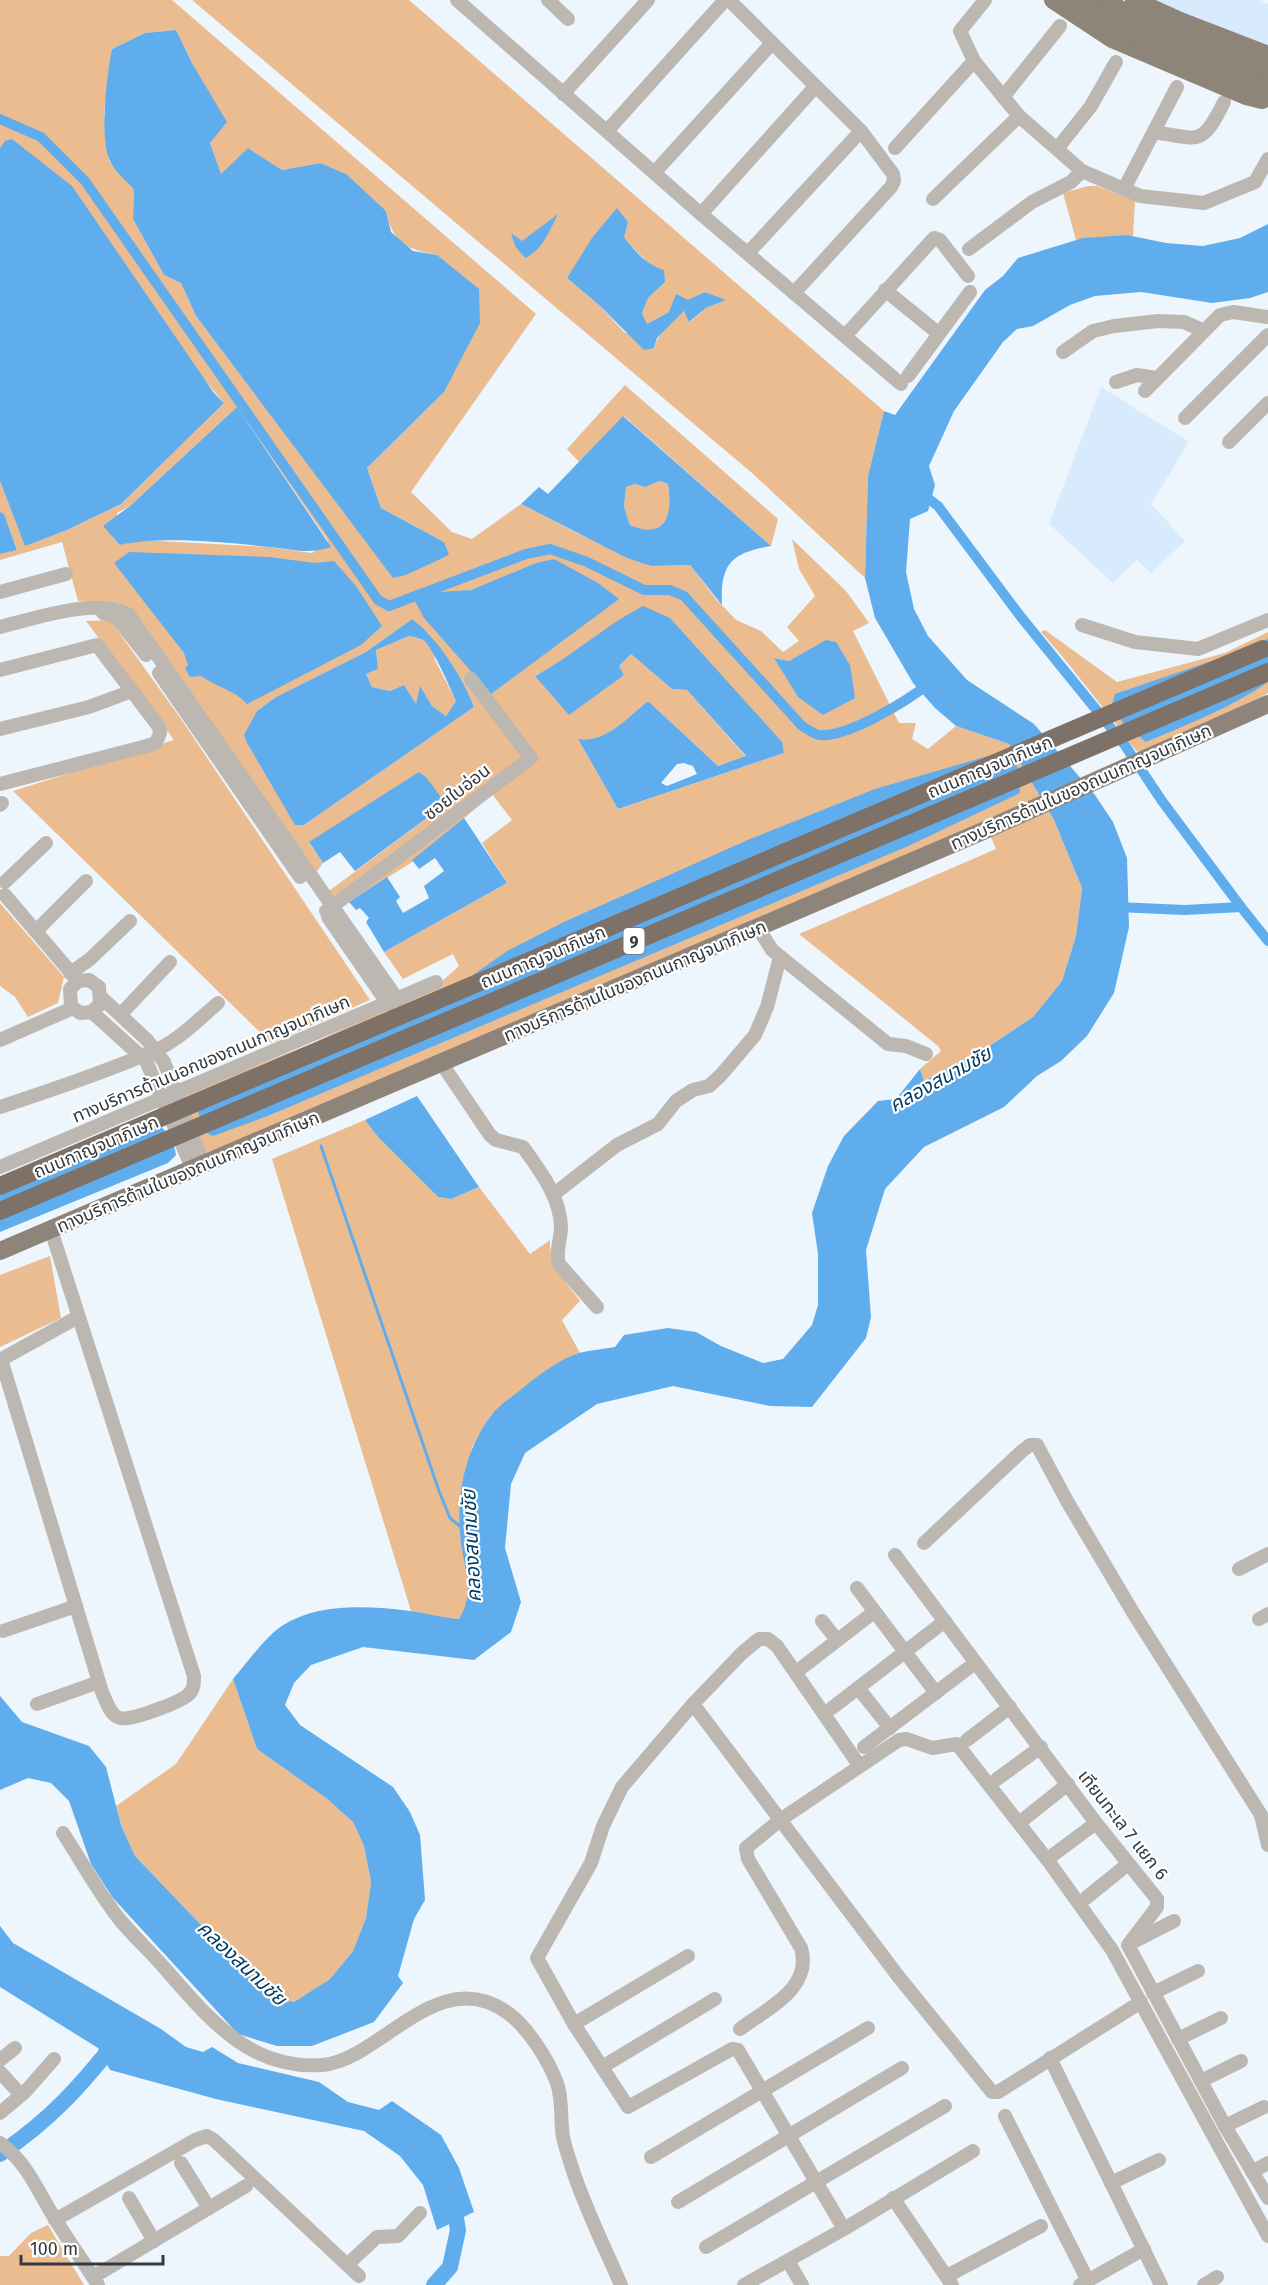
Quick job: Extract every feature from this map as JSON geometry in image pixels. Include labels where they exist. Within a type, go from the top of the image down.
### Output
[{"type":"highway","name":"ถนนกาญจนาภิเษก","points":[[0,1186],[1263,649]]},
{"type":"highway","name":"ถนนกาญจนาภิเษก","points":[[0,1211],[1268,672]]},
{"type":"main road","points":[[1053,0],[1112,39],[1246,96],[1262,100],[1268,97]]},
{"type":"main road","points":[[1078,0],[1134,34],[1268,86]]},
{"type":"main road","points":[[1105,0],[1138,21],[1165,33],[1268,70]]},
{"type":"main road","points":[[1134,0],[1180,21],[1268,55]]},
{"type":"main road","points":[[1219,726],[1268,702]]},
{"type":"main road","points":[[1219,726],[1268,710]]},
{"type":"main road","name":"ทางบริการด้านในของถนนกาญจนาภิเษก","points":[[0,1251],[758,928],[1219,726]]},
{"type":"street","points":[[457,0],[844,336],[904,380],[970,292]]},
{"type":"street","points":[[548,0],[568,19]]},
{"type":"street","points":[[563,94],[648,0]]},
{"type":"street","points":[[608,131],[727,0],[861,131],[892,174],[894,181],[794,293]]},
{"type":"street","points":[[985,0],[960,31],[974,62],[1019,117],[1082,171],[1140,196],[1198,204],[1250,185],[1260,177],[1268,159]]},
{"type":"street","points":[[1003,97],[1060,26]]},
{"type":"street","points":[[655,172],[772,43]]},
{"type":"street","points":[[895,148],[974,62]]},
{"type":"street","points":[[1057,149],[1090,106],[1116,62]]},
{"type":"street","points":[[701,214],[815,87]]},
{"type":"street","points":[[1124,189],[1177,87]]},
{"type":"street","points":[[1154,132],[1187,137],[1201,136],[1211,129],[1224,102]]},
{"type":"street","points":[[933,199],[1019,117]]},
{"type":"street","points":[[748,254],[861,131]]},
{"type":"street","points":[[969,249],[1032,202],[1071,182],[1082,171]]},
{"type":"street","points":[[844,336],[934,238],[940,240],[968,276]]},
{"type":"street","points":[[885,290],[938,333]]},
{"type":"street","points":[[1145,391],[1202,330],[1220,315],[1233,312],[1268,316]]},
{"type":"street","points":[[1063,352],[1093,331],[1114,326],[1158,321],[1184,322],[1202,330]]},
{"type":"street","points":[[1185,417],[1268,335]]},
{"type":"street","points":[[1116,382],[1137,375],[1157,378]]},
{"type":"street","points":[[1229,442],[1268,403]]},
{"type":"street","points":[[0,592],[66,574]]},
{"type":"street","points":[[0,627],[89,608],[118,610],[129,615],[256,806],[393,1002]]},
{"type":"street","points":[[0,632],[78,615],[112,614],[135,639],[256,806]]},
{"type":"street","points":[[1082,625],[1135,642],[1198,649],[1268,620]]},
{"type":"street","points":[[0,670],[97,645],[159,727],[160,733],[156,743],[0,784]]},
{"type":"street","name":"ซอยใบอ่อน","points":[[328,910],[531,758],[471,680]]},
{"type":"street","points":[[0,729],[88,707],[132,691]]},
{"type":"street","points":[[46,843],[3,889],[74,977],[95,983],[102,998],[156,1050],[164,1062],[169,1095],[198,1168]]},
{"type":"street","points":[[36,931],[86,881]]},
{"type":"street","points":[[130,921],[88,960],[74,977],[68,995],[73,1008],[80,1012],[92,1012],[141,1055],[169,1095]]},
{"type":"street","points":[[758,928],[768,947],[888,1044],[906,1046],[926,1054]]},
{"type":"street","points":[[554,1194],[617,1145],[658,1124],[676,1101],[693,1090],[709,1086],[721,1075],[755,1035],[767,1008],[780,957]]},
{"type":"street","points":[[121,1014],[170,962]]},
{"type":"street","name":"ทางบริการด้านนอกของถนนกาญจนาภิเษก","points":[[0,1167],[436,982]]},
{"type":"street","points":[[92,1012],[100,1004],[102,998]]},
{"type":"street","points":[[0,1107],[60,1088],[156,1050],[178,1036],[218,1003]]},
{"type":"street","points":[[0,1040],[73,1008]]},
{"type":"street","points":[[442,1064],[485,1130],[496,1140],[524,1147],[554,1194],[561,1228],[557,1255],[559,1264],[597,1307]]},
{"type":"street","points":[[51,1230],[194,1676],[194,1687],[188,1695],[129,1718],[120,1718],[113,1714],[99,1682],[1,1359],[78,1317]]},
{"type":"street","points":[[924,1543],[1022,1451],[1030,1445],[1037,1445],[1066,1501],[1134,1614],[1261,1815],[1268,1845]]},
{"type":"street","points":[[1239,1569],[1268,1554]]},
{"type":"street","name":"เทียนทะเล 7 แยก 6","points":[[895,1555],[1158,1903],[1128,1945]]},
{"type":"street","points":[[856,1588],[936,1693]]},
{"type":"street","points":[[3,1631],[76,1606]]},
{"type":"street","points":[[800,1669],[874,1612]]},
{"type":"street","points":[[822,1621],[837,1640]]},
{"type":"street","points":[[832,1708],[945,1621]]},
{"type":"street","points":[[844,2229],[736,2049],[630,2107],[574,2024],[538,1959],[538,1954],[591,1863],[603,1826],[622,1787],[693,1704],[742,1653],[759,1639],[768,1639],[777,1646],[859,1765]]},
{"type":"street","points":[[864,1747],[975,1663]]},
{"type":"street","points":[[37,1704],[99,1682]]},
{"type":"street","points":[[858,1688],[890,1728]]},
{"type":"street","points":[[693,1704],[989,2090],[998,2092],[1141,2002]]},
{"type":"street","points":[[967,1740],[1010,1707]]},
{"type":"street","points":[[740,2029],[781,1999],[798,1982],[804,1970],[801,1948],[745,1852],[746,1848],[780,1820],[859,1765],[904,1739],[932,1748],[946,1744],[958,1745],[1085,1909],[1141,2002],[1268,2235]]},
{"type":"street","points":[[997,1779],[1041,1747]]},
{"type":"street","points":[[1024,1819],[1068,1784]]},
{"type":"street","points":[[1053,1855],[1096,1823]]},
{"type":"street","points":[[63,1833],[114,1912],[139,1942],[215,2025],[255,2052],[304,2065],[335,2063],[405,2020],[443,2003],[469,1999],[488,2003],[508,2013],[525,2031],[557,2084],[563,2137],[573,2169],[621,2285]]},
{"type":"street","points":[[1086,1898],[1128,1864]]},
{"type":"street","points":[[1174,1922],[1128,1945],[1225,2126],[1268,2198]]},
{"type":"street","points":[[574,2024],[688,1956]]},
{"type":"street","points":[[1153,1993],[1198,1971]]},
{"type":"street","points":[[602,2067],[715,1999]]},
{"type":"street","points":[[1178,2039],[1221,2018]]},
{"type":"street","points":[[651,2157],[868,2028]]},
{"type":"street","points":[[0,2060],[15,2048]]},
{"type":"street","points":[[1050,2058],[1161,2285]]},
{"type":"street","points":[[0,2113],[21,2095],[54,2059]]},
{"type":"street","points":[[1201,2081],[1241,2061]]},
{"type":"street","points":[[678,2202],[902,2068]]},
{"type":"street","points":[[0,2072],[21,2095]]},
{"type":"street","points":[[706,2247],[945,2106]]},
{"type":"street","points":[[1225,2126],[1264,2107]]},
{"type":"street","points":[[1005,2116],[1084,2283],[1144,2249]]},
{"type":"street","points":[[55,2220],[195,2140],[207,2136],[214,2139],[359,2276]]},
{"type":"street","points":[[0,2143],[16,2156],[34,2180],[55,2220],[96,2281],[154,2241],[246,2186]]},
{"type":"street","points":[[744,2285],[844,2229],[973,2151]]},
{"type":"street","points":[[1111,2183],[1159,2160]]},
{"type":"street","points":[[181,2163],[209,2208]]},
{"type":"street","points":[[1252,2172],[1268,2163]]},
{"type":"street","points":[[129,2198],[154,2241]]},
{"type":"street","points":[[893,2198],[949,2281],[1041,2226]]},
{"type":"street","points":[[348,2264],[377,2237],[398,2236],[420,2213]]},
{"type":"street","points":[[788,2261],[802,2285]]},
{"type":"street","points":[[1204,2285],[1218,2277]]},
{"type":"shaded area","points":[[0,0],[172,0],[536,314],[411,492],[452,532],[472,539],[521,504],[577,533],[651,566],[690,565],[716,599],[736,620],[761,631],[783,652],[799,641],[787,627],[815,596],[799,569],[792,539],[846,591],[869,623],[853,631],[899,723],[916,723],[912,739],[928,749],[956,726],[1009,744],[1054,820],[1082,888],[1076,936],[1062,981],[1033,1017],[988,1047],[924,1081],[920,1069],[941,1051],[938,1046],[799,934],[996,849],[990,835],[209,1156],[202,1150],[182,1095],[311,1044],[438,985],[459,966],[453,954],[403,979],[384,952],[507,883],[482,843],[512,820],[492,794],[420,857],[338,909],[329,891],[445,805],[309,843],[323,863],[315,874],[205,717],[119,603],[78,601],[62,542],[0,560],[0,554],[17,549],[4,515],[0,512],[0,481],[25,545],[67,530],[121,504],[224,403],[5,142],[0,148]],"holes":[[[176,30],[193,65],[210,143],[221,175],[248,148],[282,170],[320,163],[386,211],[393,231],[402,243],[437,255],[444,392],[367,468],[381,508],[444,542],[393,577],[196,316],[181,283],[164,275],[133,219],[134,190],[109,161],[104,113],[112,49],[145,33]],[[237,407],[328,541],[312,553],[268,547],[142,540],[120,545],[117,513],[130,506]],[[554,559],[531,663],[491,694],[416,601],[430,596],[481,587]],[[670,618],[784,753],[618,809],[578,739],[598,737],[607,733],[648,701],[718,766],[746,757],[687,690],[672,689],[631,654],[619,666],[624,675],[535,675]],[[412,619],[430,636],[448,659],[474,707],[304,825],[295,824],[247,743],[257,711],[276,697],[366,652]],[[806,653],[798,697],[775,658],[789,661]]]},
{"type":"shaded area","points":[[192,0],[409,0],[884,411],[868,476],[865,578],[752,473]],"holes":[[[557,215],[524,257],[512,234],[522,242]],[[628,222],[623,236],[665,282],[648,298],[642,313],[647,324],[705,292],[725,300],[706,308],[690,322],[684,311],[666,327],[654,348],[624,332],[599,305],[567,278],[579,260]]]},
{"type":"shaded area","points":[[1148,0],[1260,0],[1268,4],[1268,51]]},
{"type":"shaded area","points":[[1088,186],[1097,186],[1135,201],[1133,236],[1076,240],[1063,193]]},
{"type":"shaded area","points":[[625,385],[778,519],[771,546],[624,416],[579,462],[567,449]]},
{"type":"shaded area","points":[[1101,387],[1189,442],[1151,504],[1185,541],[1151,573],[1137,560],[1113,583],[1049,524]]},
{"type":"shaded area","points":[[660,481],[668,484],[669,506],[664,522],[652,529],[630,525],[624,507],[626,487],[635,484],[645,487]]},
{"type":"shaded area","points":[[110,620],[181,719],[370,1000],[271,1043],[13,791],[174,740],[86,621]]},
{"type":"shaded area","points":[[1045,630],[1117,682],[1225,653],[1268,632],[1268,693],[1216,722],[1139,753],[1041,632]]},
{"type":"shaded area","points":[[409,636],[423,640],[433,650],[435,660],[456,701],[446,716],[432,706],[420,687],[416,705],[404,685],[390,691],[372,687],[366,674],[378,669],[376,650]]},
{"type":"shaded area","points":[[0,903],[64,977],[58,1003],[28,1017],[15,997],[0,986]]},
{"type":"shaded area","points":[[365,1120],[378,1137],[438,1197],[451,1199],[479,1187],[530,1254],[550,1240],[555,1265],[580,1301],[562,1320],[580,1353],[532,1381],[491,1415],[472,1447],[460,1535],[470,1586],[467,1606],[459,1619],[438,1618],[411,1611],[272,1159]]},
{"type":"shaded area","points":[[50,1256],[61,1318],[0,1347],[0,1275]]},
{"type":"shaded area","points":[[233,1679],[257,1749],[326,1798],[353,1822],[364,1846],[371,1882],[366,1918],[353,1951],[330,1979],[294,2002],[270,1997],[135,1856],[121,1825],[116,1806],[176,1764]]},
{"type":"shaded area","points":[[48,2225],[84,2285],[0,2285],[0,2256],[9,2256],[31,2233]]},
{"type":"water","points":[[176,30],[193,65],[227,122],[210,143],[221,174],[248,148],[282,170],[320,163],[346,174],[386,211],[391,232],[413,251],[437,255],[479,289],[480,323],[444,392],[367,468],[381,508],[444,542],[449,555],[406,575],[393,578],[196,316],[181,283],[164,275],[133,219],[134,190],[112,165],[105,138],[106,89],[112,49],[145,33]]},
{"type":"water","points":[[12,139],[72,186],[214,393],[224,403],[121,504],[67,530],[25,546],[0,481],[0,148],[5,141]]},
{"type":"water","points":[[617,208],[628,222],[624,237],[646,261],[664,270],[665,282],[648,298],[642,313],[647,324],[669,312],[676,294],[688,300],[705,292],[726,300],[706,308],[689,322],[684,311],[657,338],[654,348],[644,350],[599,305],[567,278],[592,238]]},
{"type":"water","points":[[558,214],[541,245],[525,258],[515,246],[511,233],[522,241]]},
{"type":"water","points":[[1268,224],[1268,292],[1250,298],[1212,303],[1141,292],[1095,296],[1070,305],[1033,326],[1017,329],[1003,342],[954,411],[929,466],[935,485],[928,511],[910,519],[906,572],[914,609],[928,636],[967,680],[1034,724],[1095,795],[1113,822],[1127,858],[1129,927],[1114,993],[1087,1036],[1061,1061],[1037,1076],[1004,1107],[924,1147],[885,1189],[866,1250],[871,1317],[866,1338],[812,1407],[770,1406],[673,1386],[597,1404],[525,1453],[511,1484],[505,1548],[521,1602],[511,1632],[474,1660],[363,1647],[311,1665],[294,1683],[285,1705],[300,1725],[393,1787],[410,1812],[420,1835],[425,1900],[414,1919],[398,1976],[403,1983],[374,2022],[312,2046],[277,2046],[238,2034],[113,1898],[91,1864],[69,1801],[51,1783],[28,1778],[0,1790],[0,1696],[22,1722],[89,1746],[106,1767],[121,1825],[135,1856],[270,1997],[294,2002],[330,1979],[353,1951],[366,1918],[371,1882],[364,1846],[353,1822],[326,1798],[257,1749],[233,1679],[273,1633],[309,1614],[360,1607],[410,1611],[459,1619],[467,1598],[468,1588],[461,1545],[460,1503],[464,1473],[474,1444],[493,1413],[557,1363],[579,1353],[615,1347],[624,1335],[668,1328],[696,1332],[721,1346],[763,1363],[783,1359],[812,1325],[818,1305],[818,1254],[812,1213],[828,1166],[844,1136],[878,1101],[896,1099],[920,1069],[924,1081],[988,1047],[1033,1017],[1062,981],[1076,936],[1082,888],[1054,820],[1009,744],[956,726],[935,708],[913,683],[875,618],[865,578],[868,476],[884,411],[895,415],[985,290],[1003,276],[1018,258],[1083,238],[1127,235],[1166,243],[1203,246],[1240,238]]},
{"type":"water","points":[[237,407],[331,547],[300,551],[232,543],[174,540],[120,545],[103,526],[130,506]]},
{"type":"water","points":[[623,416],[771,546],[747,552],[731,562],[723,579],[722,605],[690,565],[651,566],[627,558],[521,504],[539,487],[548,494]],"holes":[[[660,481],[668,484],[669,506],[664,522],[652,529],[630,525],[624,507],[626,487],[635,484],[645,487]]]},
{"type":"water","points":[[0,512],[4,514],[17,550],[0,554]]},
{"type":"water","points":[[129,552],[269,557],[315,563],[334,561],[356,586],[382,626],[361,645],[247,704],[237,695],[201,676],[190,677],[185,668],[188,665],[184,653],[114,563]]},
{"type":"water","points":[[554,559],[598,583],[619,599],[491,694],[424,618],[415,601],[438,592],[471,590],[536,563]]},
{"type":"water","points":[[643,606],[670,618],[782,742],[784,753],[618,809],[578,739],[598,737],[607,733],[648,701],[718,766],[746,756],[687,690],[672,689],[631,654],[619,666],[624,675],[569,715],[535,676]],"holes":[[[684,763],[693,766],[697,774],[667,786],[661,783],[677,764]]]},
{"type":"water","points":[[412,619],[431,636],[449,659],[474,707],[304,825],[295,825],[244,735],[257,711],[276,697],[366,652]],"holes":[[[409,636],[423,640],[441,668],[456,701],[446,716],[432,706],[420,686],[416,704],[404,685],[390,691],[372,687],[366,674],[378,669],[376,650]]]},
{"type":"water","points":[[1268,639],[1268,682],[1224,708],[1193,722],[1146,742],[1125,725],[1111,708],[1115,694],[1232,654]]},
{"type":"water","points":[[826,640],[836,642],[850,665],[855,698],[823,715],[798,697],[774,658],[789,661]]},
{"type":"water","points":[[1005,751],[1017,766],[1020,793],[906,847],[270,1115],[213,1136],[205,1132],[192,1095],[459,985],[507,951],[566,921],[750,839],[875,789]]},
{"type":"water","points":[[419,772],[426,777],[446,804],[355,871],[340,852],[323,863],[309,842]]},
{"type":"water","points":[[464,818],[507,883],[384,952],[366,922],[369,918],[360,908],[356,910],[349,902],[387,877],[400,897],[396,901],[403,913],[429,898],[424,886],[444,871],[435,858],[419,869],[412,860]]},
{"type":"water","points":[[417,1096],[479,1187],[451,1199],[438,1197],[378,1137],[365,1120]]},
{"type":"water","points":[[148,1118],[159,1125],[173,1142],[176,1155],[168,1163],[0,1232],[0,1178]]},
{"type":"water","points":[[0,1926],[13,1943],[161,2029],[186,2047],[203,2052],[212,2047],[238,2063],[319,2082],[348,2102],[379,2110],[392,2101],[441,2135],[459,2168],[474,2212],[437,2230],[423,2185],[400,2156],[364,2131],[216,2099],[110,2070],[98,2048],[0,1987]]},
{"type":"waterway","points":[[0,119],[41,137],[85,181],[378,600],[389,606],[526,554],[550,549],[587,562],[644,590],[670,590],[684,596],[802,726],[819,735],[845,731],[861,724],[893,708],[930,683]]},
{"type":"waterway","points":[[921,493],[938,506],[1021,617],[1124,744],[1162,801],[1241,907]]},
{"type":"waterway","points":[[1117,907],[1185,910],[1241,907],[1268,941]]},
{"type":"waterway","points":[[321,1146],[439,1491],[450,1518],[462,1528]]},
{"type":"waterway","points":[[0,2154],[63,2102],[117,2040]]},
{"type":"waterway","name":"คลองสนามชัย","points":[[434,2285],[450,2267],[458,2230],[453,2201]]}]
